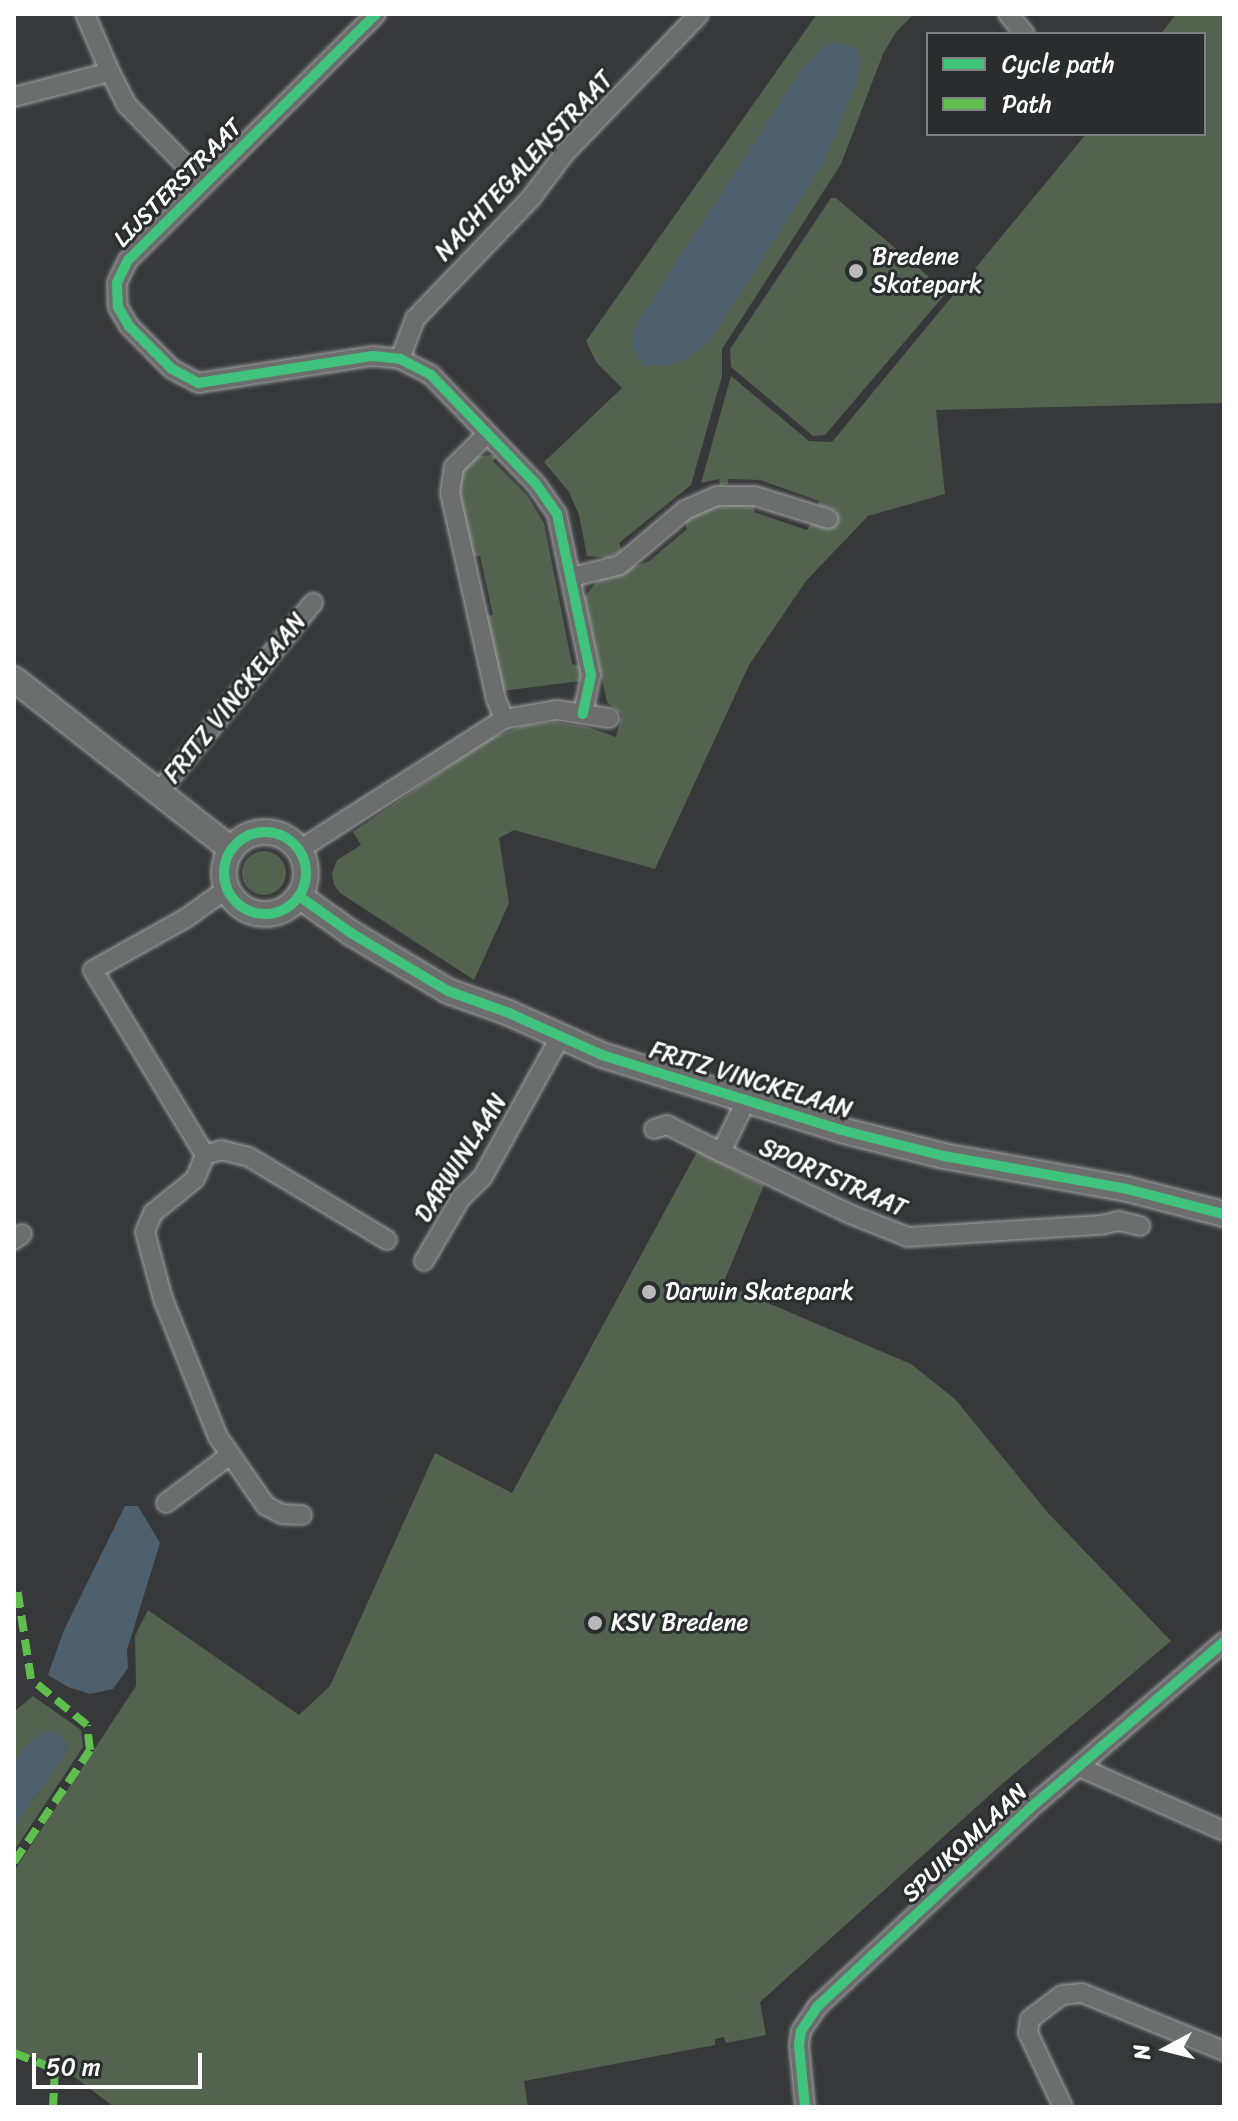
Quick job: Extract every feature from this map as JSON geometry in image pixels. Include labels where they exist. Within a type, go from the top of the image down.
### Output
[{"type":"street","points":[[85,14],[126,104],[204,184]]},
{"type":"street","name":"LIJSTERSTRAAT","points":[[376,14],[128,260],[117,283],[117,301],[124,319],[172,369],[188,380],[207,383],[365,356],[400,359],[431,375],[549,500],[562,527],[591,675],[583,714]]},
{"type":"street","name":"NACHTEGALENSTRAAT","points":[[400,359],[415,319],[531,198],[564,154],[699,14]]},
{"type":"street","points":[[1008,14],[1023,32]]},
{"type":"street","points":[[14,97],[110,72]]},
{"type":"street","points":[[487,434],[454,467],[450,493],[496,699],[504,719]]},
{"type":"street","points":[[572,577],[620,565],[687,509],[716,496],[755,496],[829,519]]},
{"type":"street","name":"FRITZ VINCKELAAN","points":[[157,794],[313,603]]},
{"type":"street","name":"FRITZ VINCKELAAN","points":[[14,679],[231,849]]},
{"type":"street","points":[[299,850],[504,719],[538,711],[609,718]]},
{"type":"street","points":[[266,832],[285,837],[299,850],[306,873],[299,896],[282,910],[261,914],[241,907],[227,889],[224,869],[231,849],[246,836],[266,832]]},
{"type":"street","points":[[205,1155],[93,970],[186,918],[227,889]]},
{"type":"street","name":"FRITZ VINCKELAAN","points":[[299,896],[448,991],[509,1013],[602,1055],[746,1101],[944,1156],[1127,1189],[1224,1214]]},
{"type":"street","name":"DARWINLAAN","points":[[424,1261],[461,1198],[482,1178],[560,1037]]},
{"type":"street","name":"SPORTSTRAAT","points":[[721,1152],[746,1101]]},
{"type":"street","name":"SPORTSTRAAT","points":[[654,1129],[667,1125],[838,1209],[908,1237],[1101,1225],[1119,1221],[1140,1226]]},
{"type":"street","points":[[205,1155],[234,1150],[249,1157],[387,1240]]},
{"type":"street","points":[[205,1155],[195,1179],[153,1213],[145,1232],[163,1299],[218,1437],[266,1506],[282,1514],[302,1515]]},
{"type":"street","points":[[1119,1221],[1127,1189]]},
{"type":"street","points":[[166,1503],[230,1455]]},
{"type":"street","name":"SPUIKOMLAAN","points":[[805,2107],[798,2062],[801,2031],[807,2018],[838,1984],[1079,1767],[1224,1642]]},
{"type":"street","points":[[1079,1767],[1224,1831]]},
{"type":"street","points":[[1063,2107],[1028,2033],[1030,2019],[1062,1995],[1082,1993],[1224,2051]]},
{"type":"green space","points":[[817,14],[914,14],[896,32],[883,54],[841,164],[722,349],[722,376],[691,485],[619,543],[622,551],[609,558],[587,556],[579,515],[569,492],[544,462],[622,388],[596,362],[586,341]]},
{"type":"green space","points":[[1176,14],[1224,14],[1224,403],[936,410],[945,494],[868,516],[806,581],[749,665],[655,869],[514,830],[499,838],[509,903],[474,980],[340,893],[334,885],[332,873],[337,860],[361,845],[353,832],[490,738],[523,726],[555,722],[588,727],[616,737],[622,715],[607,702],[584,597],[599,579],[649,561],[687,529],[685,522],[704,509],[734,503],[755,506],[754,512],[807,530],[811,522],[830,528],[837,511],[818,505],[819,501],[760,480],[728,479],[728,484],[720,486],[719,479],[701,483],[731,376],[809,441],[832,442],[1084,136],[1206,136],[1206,32],[1162,32]]},
{"type":"green space","points":[[831,198],[836,198],[947,292],[825,435],[813,436],[731,367],[730,349]]},
{"type":"green space","points":[[477,456],[496,457],[493,461],[527,495],[544,523],[572,664],[581,666],[581,681],[503,691],[486,616],[493,615],[480,556],[473,557],[458,498],[460,473]]},
{"type":"green space","points":[[264,851],[280,857],[286,873],[280,889],[264,895],[248,889],[242,873],[248,857]]},
{"type":"green space","points":[[698,1150],[764,1185],[723,1284],[911,1364],[955,1399],[1049,1514],[1171,1641],[1002,1784],[760,2002],[766,2035],[726,2043],[724,2037],[715,2039],[715,2045],[524,2081],[528,2107],[114,2107],[60,2066],[14,2051],[14,1871],[136,1686],[135,1636],[148,1610],[299,1715],[330,1686],[435,1453],[512,1493]]},
{"type":"green space","points":[[33,1696],[81,1730],[83,1747],[14,1851],[14,1827],[65,1754],[67,1744],[31,1741],[14,1761],[14,1712]]},
{"type":"water","points":[[836,42],[855,47],[861,62],[856,85],[823,164],[711,339],[687,359],[665,366],[644,365],[631,346],[635,326],[803,67],[825,46]]},
{"type":"water","points":[[125,1506],[138,1506],[160,1543],[127,1650],[128,1668],[113,1689],[90,1694],[68,1687],[48,1675],[64,1630]]},
{"type":"water","points":[[46,1731],[59,1734],[67,1744],[65,1754],[14,1827],[14,1761],[31,1741]]},
{"type":"marked path","points":[[14,1862],[90,1750],[87,1725],[31,1679],[17,1588]]},
{"type":"marked path","points":[[14,2053],[55,2069],[53,2107]]},
{"type":"cycle path","points":[[376,14],[128,260],[117,283],[118,307],[129,326],[172,369],[198,383],[373,356],[400,359],[431,375],[536,484],[557,514],[591,675],[583,714]]},
{"type":"cycle path","points":[[265,832],[281,835],[294,844],[303,857],[306,873],[303,889],[294,902],[281,911],[265,914],[249,911],[236,902],[227,889],[224,873],[227,857],[236,844],[249,835],[265,832]]},
{"type":"cycle path","points":[[299,896],[351,933],[448,991],[509,1013],[602,1055],[841,1130],[944,1156],[1127,1189],[1224,1214]]},
{"type":"cycle path","points":[[805,2107],[799,2045],[801,2031],[818,2006],[1036,1803],[1224,1642]]},
{"type":"place","name":"Bredene Skatepark","points":[[856,271]]},
{"type":"place","name":"Darwin Skatepark","points":[[649,1292]]},
{"type":"place","name":"KSV Bredene","points":[[595,1623]]}]
